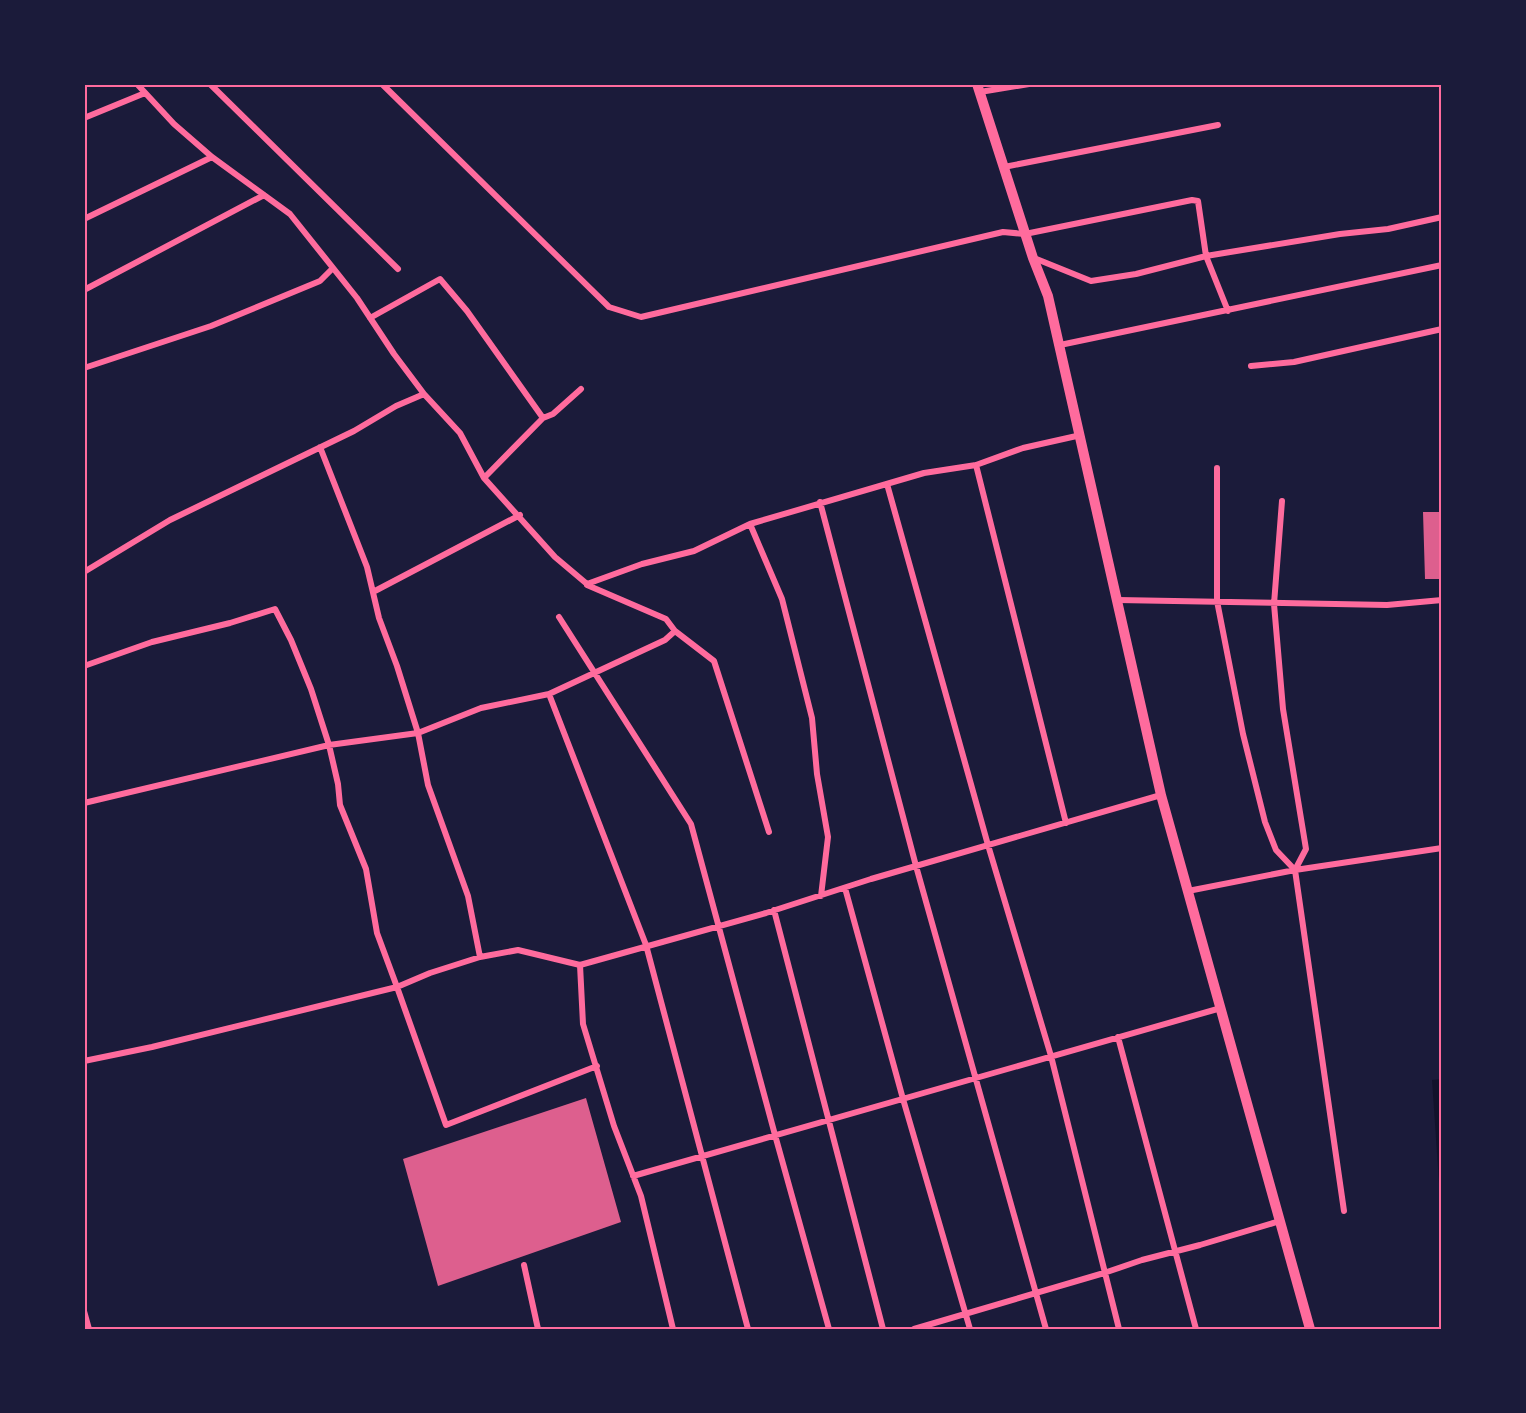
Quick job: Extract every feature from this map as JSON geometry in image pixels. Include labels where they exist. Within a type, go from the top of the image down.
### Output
[{"type":"main road","points":[[979,88],[1025,234],[1048,296],[1161,795],[1310,1329]]},
{"type":"street","points":[[137,84],[174,124],[212,157],[290,214],[357,298],[424,394],[460,433],[484,478],[520,515],[555,557],[586,584],[666,619],[675,631],[714,661],[769,832]]},
{"type":"street","points":[[210,84],[398,269]]},
{"type":"street","points":[[382,84],[609,307],[641,317],[1003,232],[1025,234],[1192,200],[1198,201],[1206,256],[1228,311]]},
{"type":"street","points":[[979,88],[1029,84]]},
{"type":"street","points":[[84,118],[145,93]]},
{"type":"street","points":[[1004,167],[1218,125]]},
{"type":"street","points":[[84,219],[212,157]]},
{"type":"street","points":[[84,290],[264,195]]},
{"type":"street","points":[[1033,258],[1091,281],[1136,274],[1206,256],[1340,234],[1388,229],[1442,217]]},
{"type":"street","points":[[1060,345],[1442,265]]},
{"type":"street","points":[[84,368],[211,326],[320,281],[333,268]]},
{"type":"street","points":[[370,318],[440,279],[467,310],[543,418]]},
{"type":"street","points":[[1251,366],[1294,362],[1442,329]]},
{"type":"street","points":[[484,478],[543,418],[553,414],[581,389]]},
{"type":"street","points":[[84,572],[170,520],[424,394]]},
{"type":"street","points":[[586,584],[642,564],[694,551],[750,524],[819,502],[924,473],[976,465],[1023,448],[1081,435]]},
{"type":"street","points":[[320,447],[367,567],[379,618],[418,733],[428,785],[468,896],[480,957]]},
{"type":"street","points":[[976,465],[1066,823]]},
{"type":"street","points":[[1217,468],[1217,601],[1242,734],[1265,822],[1276,850],[1295,870],[1344,1211]]},
{"type":"street","points":[[887,484],[988,845],[1051,1056],[1119,1329]]},
{"type":"street","points":[[1282,501],[1274,604],[1283,709],[1306,849],[1295,870]]},
{"type":"street","points":[[819,502],[916,866],[1046,1329]]},
{"type":"street","points":[[373,592],[520,515]]},
{"type":"street","points":[[750,524],[782,599],[812,718],[828,837],[821,896]]},
{"type":"street","points":[[1118,600],[1387,605],[1442,600]]},
{"type":"street","points":[[84,666],[152,642],[230,623],[275,609],[311,688],[329,745],[338,784],[340,805],[366,869],[377,933],[446,1125],[597,1066]]},
{"type":"street","points":[[559,617],[593,674],[691,824],[829,1329]]},
{"type":"street","points":[[84,803],[329,745],[418,733],[481,708],[549,694],[665,640],[675,631]]},
{"type":"street","points":[[549,694],[646,945],[748,1329]]},
{"type":"street","points":[[84,1061],[152,1047],[397,987],[430,973],[480,957],[518,950],[580,965],[720,926],[1161,795]]},
{"type":"street","points":[[1188,891],[1295,870],[1442,848]]},
{"type":"street","points":[[845,888],[970,1329]]},
{"type":"street","points":[[774,910],[883,1329]]},
{"type":"street","points":[[580,965],[583,1023],[614,1126],[640,1197],[673,1329]]},
{"type":"street","points":[[633,1176],[1221,1008]]},
{"type":"street","points":[[1118,1037],[1196,1329]]},
{"type":"street","points":[[914,1329],[1280,1221]]},
{"type":"street","points":[[524,1265],[538,1329]]},
{"type":"street","points":[[84,1311],[89,1329]]},
{"type":"shaded area","points":[[1442,1079],[1442,1227],[1432,1080]]},
{"type":"building","points":[[1423,512],[1442,512],[1442,579],[1425,579]]},
{"type":"building","points":[[586,1098],[621,1222],[438,1286],[403,1159]]}]
